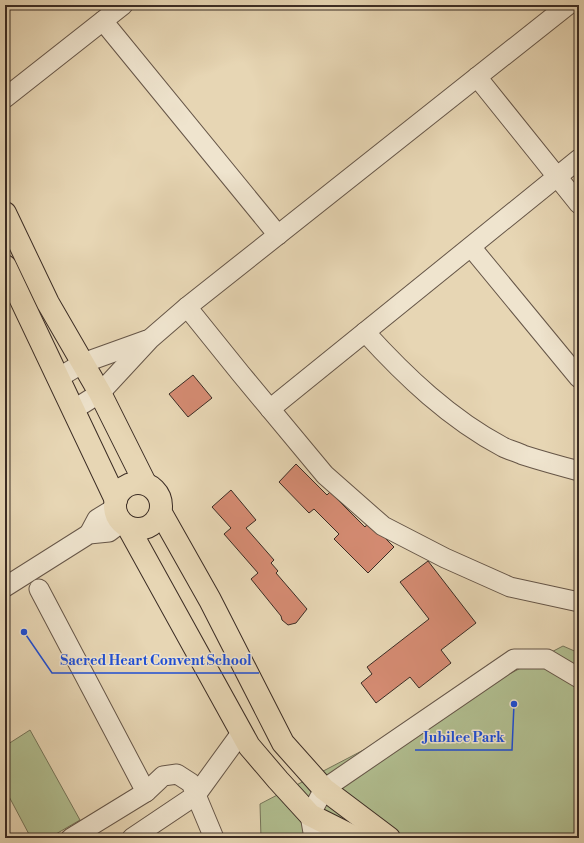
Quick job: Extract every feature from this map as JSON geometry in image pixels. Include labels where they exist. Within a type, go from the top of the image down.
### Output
[{"type":"main road","points":[[5,213],[48,303],[100,393],[145,484]]},
{"type":"main road","points":[[5,266],[73,410],[120,515],[241,733],[254,752],[310,814],[356,838]]},
{"type":"main road","points":[[137,482],[145,484],[152,487],[161,498],[161,513],[151,526],[136,530],[120,515],[118,493],[130,484],[137,482]]},
{"type":"main road","points":[[161,513],[210,600],[283,743],[324,789],[389,838]]},
{"type":"street","points":[[5,98],[123,5]]},
{"type":"street","points":[[73,410],[100,393],[150,339],[187,307],[568,5]]},
{"type":"street","points":[[103,21],[278,234]]},
{"type":"street","points":[[477,77],[579,204]]},
{"type":"street","points":[[270,409],[579,159]]},
{"type":"street","points":[[471,247],[579,378]]},
{"type":"street","points":[[187,307],[325,474],[383,526],[445,558],[510,586],[579,602]]},
{"type":"street","points":[[365,332],[390,360],[420,388],[466,425],[504,448],[549,464],[579,470]]},
{"type":"street","points":[[58,378],[83,363],[150,339]]},
{"type":"street","points":[[5,587],[89,534],[108,532],[120,515]]},
{"type":"street","points":[[39,589],[146,792]]},
{"type":"street","points":[[314,838],[310,814],[324,789],[514,659],[546,659],[579,678]]},
{"type":"street","points":[[132,838],[196,795],[241,733]]},
{"type":"street","points":[[70,838],[146,792],[163,776],[177,774],[190,783],[214,838]]},
{"type":"green space","points":[[563,646],[579,653],[579,838],[261,838],[260,804]]},
{"type":"green space","points":[[30,730],[80,820],[49,838],[31,838],[5,789],[5,746]]},
{"type":"building","points":[[193,375],[212,398],[188,417],[169,394]]},
{"type":"building","points":[[296,464],[327,495],[330,492],[365,527],[369,522],[394,547],[368,573],[334,539],[339,534],[314,509],[309,513],[279,482]]},
{"type":"building","points":[[231,490],[256,520],[246,528],[274,560],[271,563],[278,571],[276,573],[307,609],[296,623],[288,625],[282,620],[281,616],[251,579],[258,573],[224,534],[231,528],[212,507]]},
{"type":"building","points":[[428,561],[476,623],[441,650],[451,663],[419,688],[410,677],[376,703],[361,683],[372,674],[367,667],[429,619],[400,582]]},
{"type":"place","name":"Sacred Heart Convent School","points":[[24,632]]},
{"type":"place","name":"Jubilee Park","points":[[514,704]]}]
